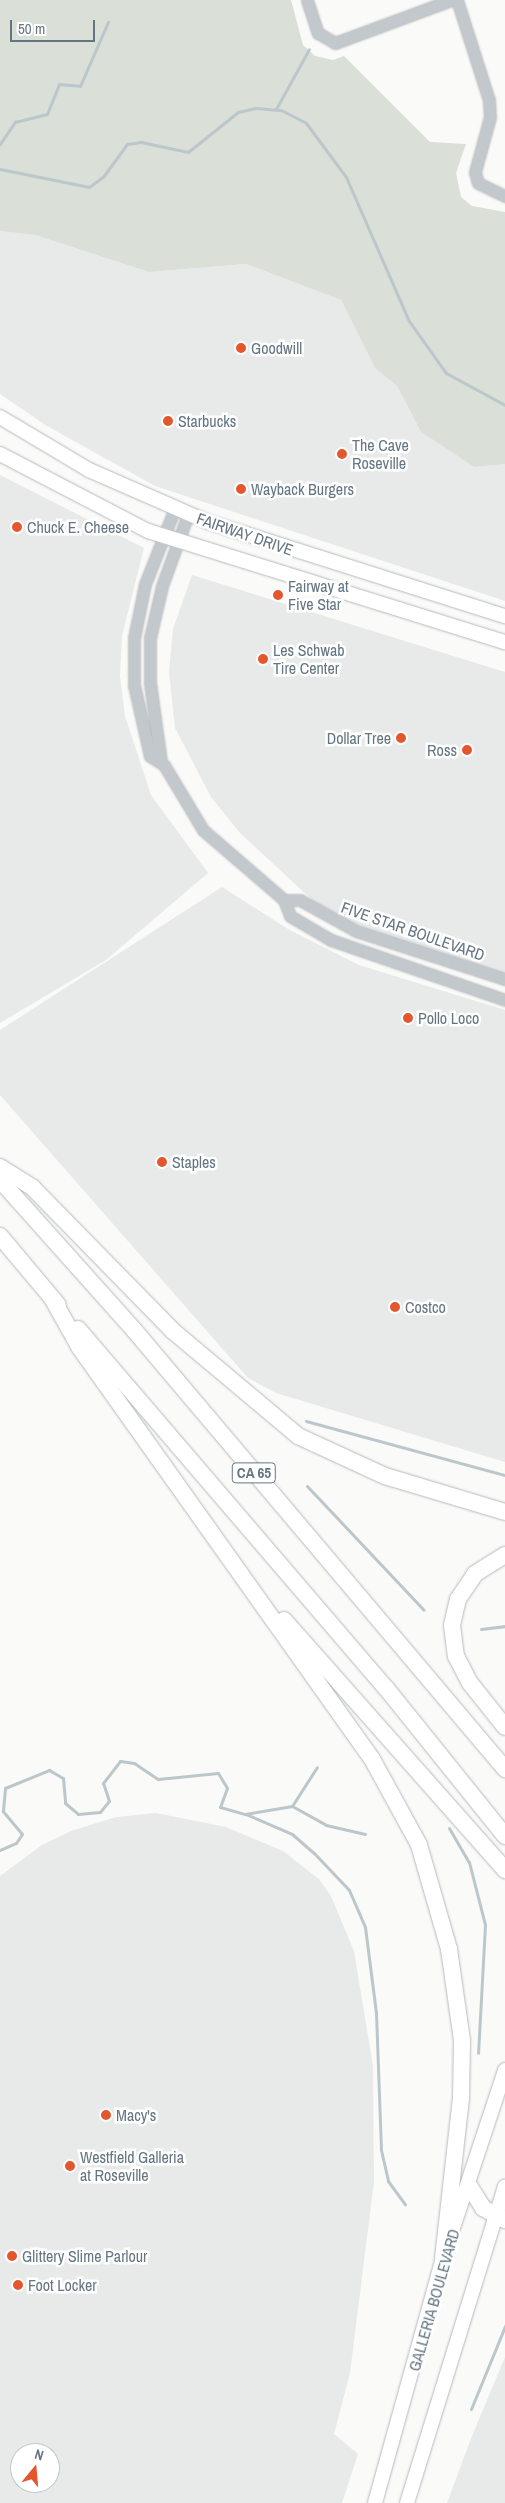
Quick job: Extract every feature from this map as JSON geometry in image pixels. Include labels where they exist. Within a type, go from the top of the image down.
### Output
[{"type":"highway","points":[[0,1167],[33,1188],[173,1330],[298,1436],[385,1476],[505,1512]]},
{"type":"highway","name":"CA 65","points":[[0,1180],[134,1330],[505,1769]]},
{"type":"highway","name":"CA 65","points":[[0,1236],[386,1688],[505,1836]]},
{"type":"highway","points":[[52,1298],[80,1348],[392,1790],[430,1878],[449,1948],[462,2040],[461,2098],[443,2258]]},
{"type":"highway","points":[[219,1544],[505,1870]]},
{"type":"highway","points":[[505,1556],[475,1574],[458,1599],[452,1625],[456,1656],[470,1683],[505,1727]]},
{"type":"highway","points":[[470,2187],[482,2208],[500,2218]]},
{"type":"main road","name":"FAIRWAY DRIVE","points":[[0,417],[89,470],[182,511],[505,616]]},
{"type":"main road","name":"FAIRWAY DRIVE","points":[[0,454],[96,507],[162,535],[505,642]]},
{"type":"main road","name":"GALLERIA BOULEVARD","points":[[375,2503],[443,2258],[470,2187],[505,2070]]},
{"type":"main road","name":"GALLERIA BOULEVARD","points":[[407,2503],[500,2218],[505,2187]]},
{"type":"street","points":[[307,0],[318,33],[335,43],[451,0]]},
{"type":"street","points":[[457,0],[489,100],[490,117],[475,172],[478,183],[505,196]]},
{"type":"street","points":[[161,762],[150,756],[141,729],[133,665],[141,599],[162,535],[182,511]]},
{"type":"street","points":[[182,511],[179,540],[157,601],[150,638],[150,683],[161,762],[203,830],[284,900],[290,916],[331,940],[505,1000]]},
{"type":"street","name":"FIVE STAR BOULEVARD","points":[[284,900],[300,900],[356,931],[505,980]]},
{"type":"shaded area","points":[[0,0],[291,0],[303,45],[315,56],[333,60],[344,56],[430,142],[466,144],[456,173],[461,197],[472,206],[505,212],[505,464],[474,467],[421,432],[397,386],[375,368],[341,300],[246,264],[149,272],[35,235],[0,231]]},
{"type":"shaded area","points":[[0,231],[35,235],[149,272],[246,264],[341,300],[375,368],[397,386],[421,432],[474,467],[505,464],[505,601],[155,486],[47,426],[0,394]]},
{"type":"shaded area","points":[[0,475],[144,548],[122,636],[120,676],[125,716],[151,795],[208,873],[106,960],[0,1023]]},
{"type":"shaded area","points":[[192,575],[505,672],[505,974],[374,934],[321,908],[240,833],[211,797],[175,728],[169,672],[173,629]]},
{"type":"shaded area","points":[[222,887],[288,929],[359,965],[505,1010],[505,1462],[276,1393],[248,1378],[0,1095],[0,1030]]},
{"type":"shaded area","points":[[156,1813],[226,1827],[283,1851],[319,1879],[331,1896],[354,1951],[373,2066],[374,2182],[350,2373],[334,2434],[358,2454],[342,2503],[0,2503],[0,1876],[42,1845],[71,1831],[116,1817]]},
{"type":"shaded area","points":[[505,2357],[505,2503],[447,2503],[470,2441]]},
{"type":"waterway","points":[[0,144],[15,122],[47,114],[59,84],[80,86],[108,22]]},
{"type":"waterway","points":[[276,109],[309,49]]},
{"type":"waterway","points":[[0,169],[89,187],[103,177],[127,144],[141,142],[188,152],[238,112],[256,108],[281,110],[306,123],[346,177],[409,321],[446,373],[505,405]]},
{"type":"waterway","points":[[306,1421],[505,1475]]},
{"type":"waterway","points":[[307,1486],[424,1610]]},
{"type":"waterway","points":[[481,1629],[505,1626]]},
{"type":"waterway","points":[[0,1850],[16,1843],[22,1834],[3,1811],[5,1788],[49,1770],[63,1778],[65,1803],[78,1814],[100,1812],[109,1801],[103,1783],[120,1761],[134,1763],[158,1779],[218,1773],[227,1788],[220,1807],[245,1814],[292,1806],[317,1767]]},
{"type":"waterway","points":[[292,1806],[326,1825],[365,1834]]},
{"type":"waterway","points":[[246,1814],[292,1834],[314,1853],[349,1890],[365,1927],[376,2013],[381,2150],[388,2181],[405,2204]]},
{"type":"waterway","points":[[449,1828],[469,1862],[485,1925],[478,2053]]},
{"type":"waterway","points":[[471,2409],[505,2326]]},
{"type":"place","name":"Goodwill","points":[[241,348]]},
{"type":"place","name":"Starbucks","points":[[168,421]]},
{"type":"place","name":"The Cave Roseville","points":[[342,454]]},
{"type":"place","name":"Wayback Burgers","points":[[241,489]]},
{"type":"place","name":"Chuck E. Cheese","points":[[17,527]]},
{"type":"place","name":"Fairway at Five Star","points":[[278,595]]},
{"type":"place","name":"Les Schwab Tire Center","points":[[263,659]]},
{"type":"place","name":"Dollar Tree","points":[[401,738]]},
{"type":"place","name":"Ross","points":[[467,750]]},
{"type":"place","name":"Pollo Loco","points":[[408,1018]]},
{"type":"place","name":"Staples","points":[[162,1162]]},
{"type":"place","name":"Costco","points":[[395,1307]]},
{"type":"place","name":"Macy's","points":[[106,2115]]},
{"type":"place","name":"Westfield Galleria at Roseville","points":[[70,2166]]},
{"type":"place","name":"Glittery Slime Parlour","points":[[12,2256]]},
{"type":"place","name":"Foot Locker","points":[[18,2285]]}]
